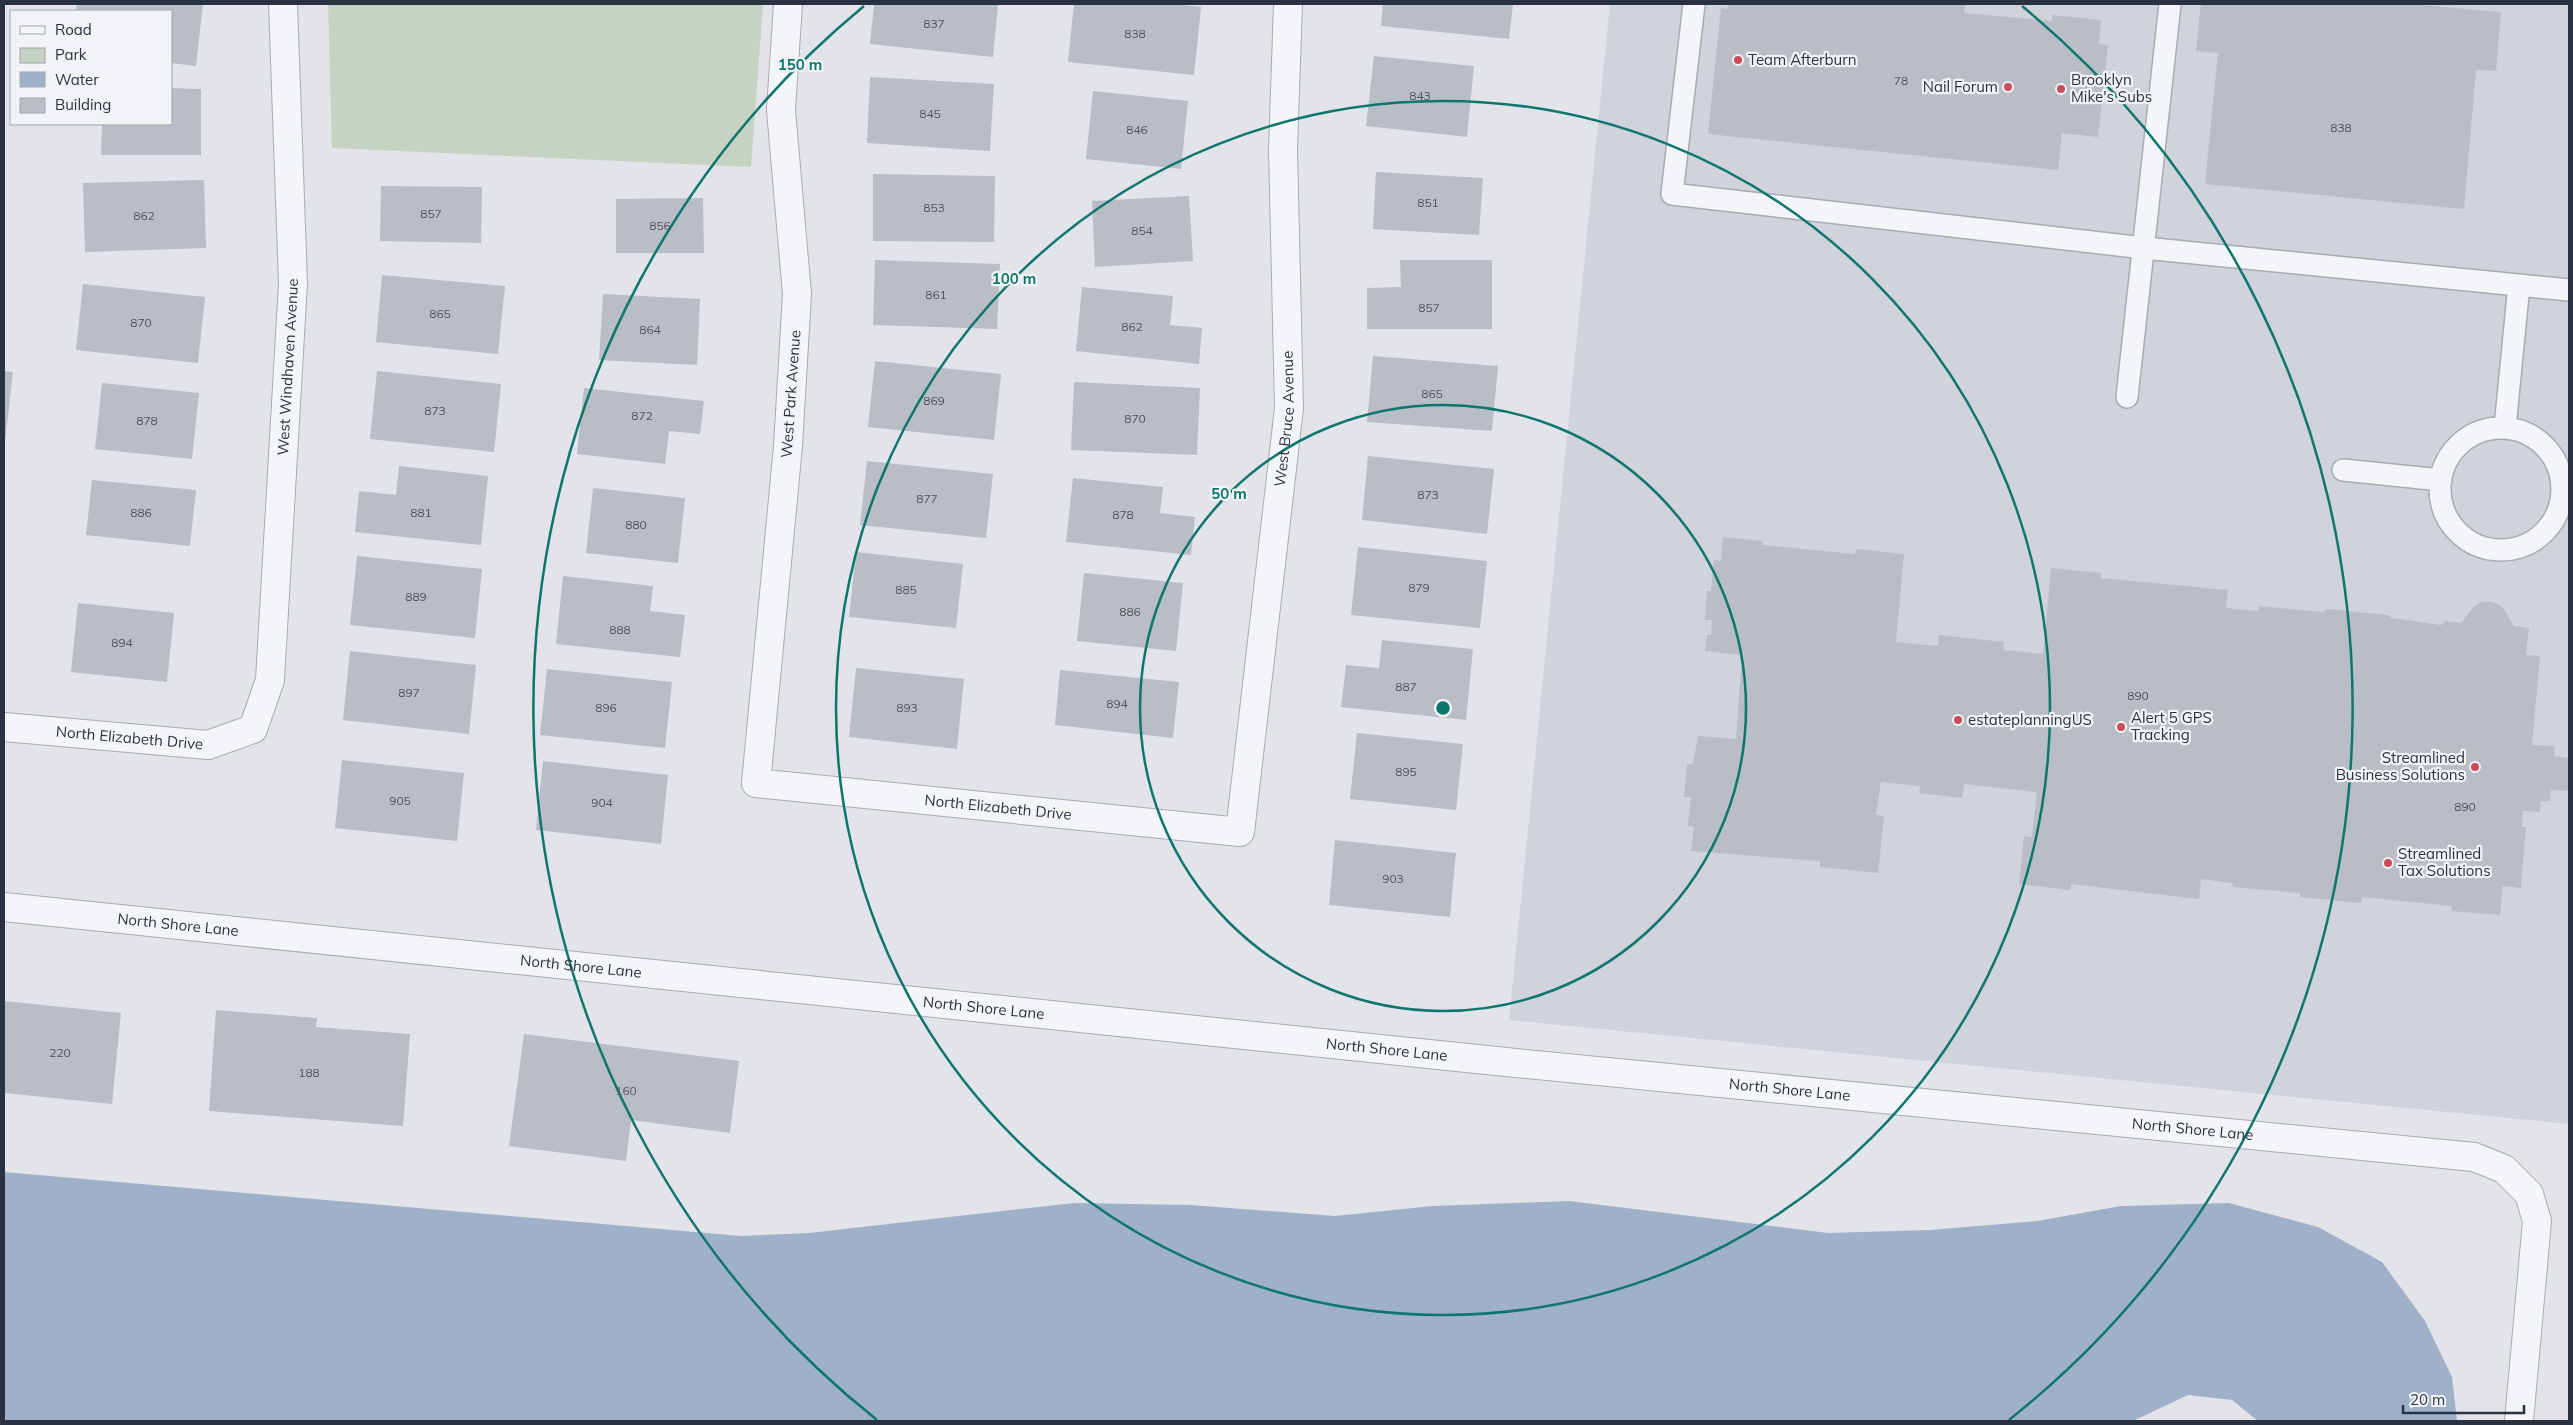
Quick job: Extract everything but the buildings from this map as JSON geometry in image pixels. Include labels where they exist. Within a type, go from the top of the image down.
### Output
[{"type":"street","name":"West Windhaven Avenue","points":[[253,729],[270,680],[293,283],[283,4]]},
{"type":"street","name":"West Park Avenue","points":[[756,783],[788,446],[798,294],[781,110],[788,4]]},
{"type":"street","name":"West Bruce Avenue","points":[[1240,832],[1290,408],[1283,149],[1288,4]]},
{"type":"street","name":"North Elizabeth Drive","points":[[4,726],[208,745],[253,729]]},
{"type":"street","name":"North Elizabeth Drive","points":[[756,783],[1240,832]]},
{"type":"street","name":"North Shore Lane","points":[[4,907],[1476,1059],[2474,1157],[2504,1169],[2529,1194],[2537,1221],[2519,1421]]},
{"type":"lane","points":[[1694,4],[1672,194],[2144,248],[2569,290]]},
{"type":"lane","points":[[2127,397],[2170,4]]},
{"type":"lane","points":[[2505,427],[2519,285]]},
{"type":"lane","points":[[2505,427],[2524,432],[2541,442],[2553,457],[2561,475],[2562,492],[2558,513],[2546,531],[2536,539],[2510,549],[2495,550],[2478,546],[2461,535],[2449,521],[2440,497],[2441,480],[2446,462],[2459,444],[2470,435],[2486,429],[2505,427]]},
{"type":"lane","points":[[2343,470],[2441,480]]},
{"type":"shaded area","points":[[1610,4],[2569,4],[2569,1124],[1509,1020]]},
{"type":"green space","points":[[328,4],[763,4],[751,167],[332,148]]},
{"type":"water","points":[[4,1172],[741,1236],[809,1233],[1074,1203],[1190,1205],[1335,1216],[1433,1206],[1569,1201],[1828,1233],[1930,1230],[2037,1221],[2121,1206],[2229,1203],[2318,1227],[2382,1262],[2425,1321],[2452,1377],[2457,1421],[2258,1421],[2232,1400],[2188,1395],[2133,1421],[4,1421]]},
{"type":"place","name":"Team Afterburn","points":[[1738,60]]},
{"type":"place","name":"Nail Forum","points":[[2008,87]]},
{"type":"place","name":"Brooklyn Mike's Subs","points":[[2061,89]]},
{"type":"place","name":"estateplanningUS","points":[[1958,720]]},
{"type":"place","name":"Alert 5 GPS Tracking","points":[[2121,727]]},
{"type":"place","name":"Streamlined Business Solutions","points":[[2475,767]]},
{"type":"place","name":"Streamlined Tax Solutions","points":[[2388,863]]}]
